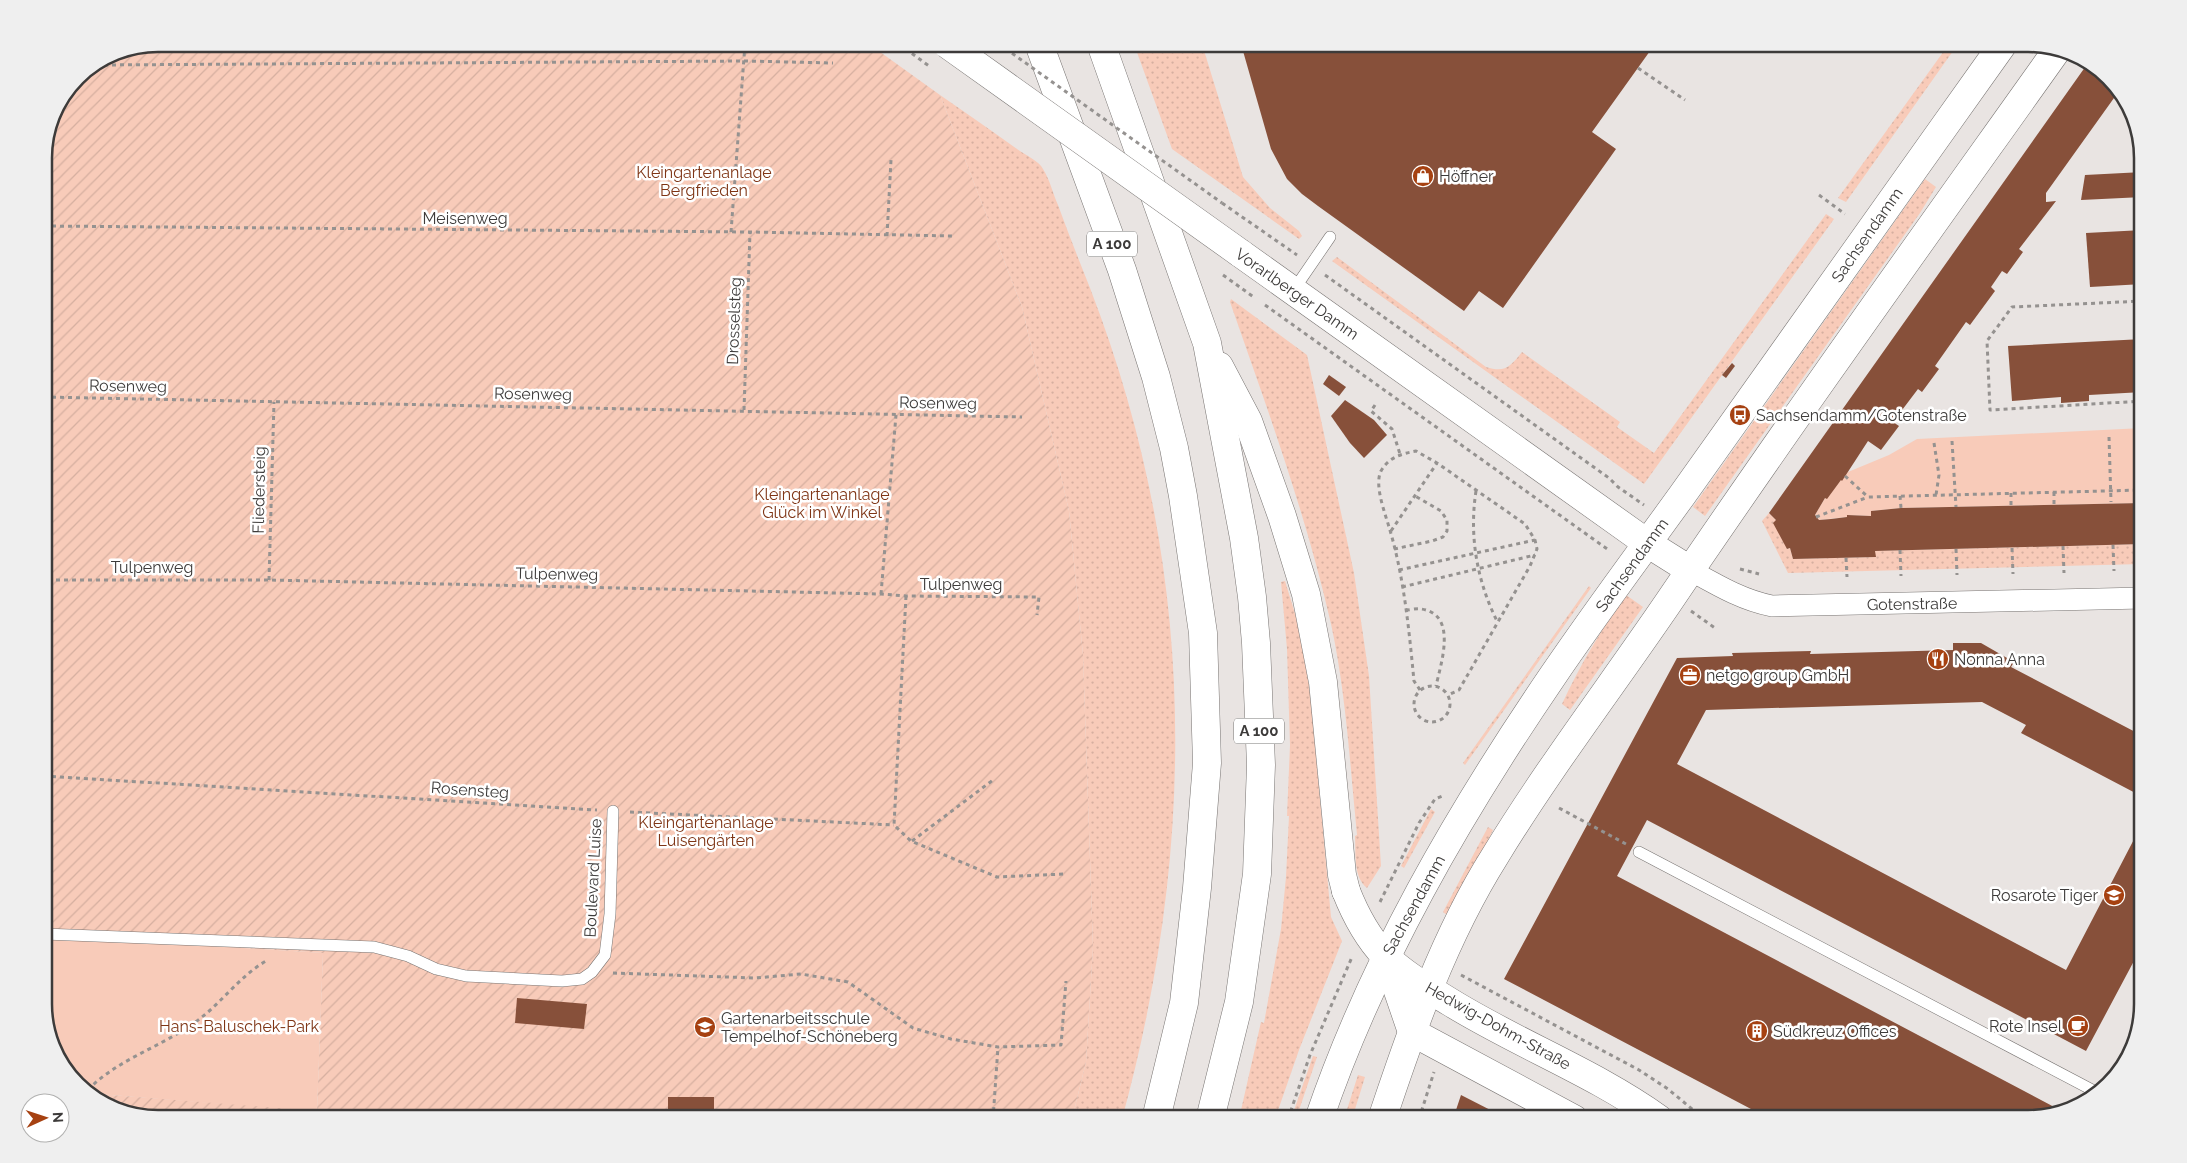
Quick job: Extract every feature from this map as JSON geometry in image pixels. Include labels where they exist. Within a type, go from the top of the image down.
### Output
[{"type":"main road","name":"Vorarlberger Damm","points":[[958,52],[1647,544],[1697,559]]},
{"type":"main road","name":"A 100","points":[[1042,52],[1122,270],[1156,377],[1174,448],[1203,633],[1207,763],[1197,888],[1184,1003],[1158,1110]]},
{"type":"main road","name":"A 100","points":[[1104,52],[1207,343],[1242,528],[1252,597],[1256,643],[1261,765],[1257,874],[1240,1002],[1212,1110]]},
{"type":"main road","name":"Sachsendamm","points":[[1322,1110],[1341,1058],[1386,956],[1418,895],[1479,790],[1551,679],[1997,52]]},
{"type":"main road","points":[[1385,1110],[1429,989],[1458,925],[1494,857],[1697,559],[2052,56]]},
{"type":"main road","points":[[1207,343],[1248,421],[1282,516],[1306,594],[1323,682],[1342,875],[1346,891],[1359,919],[1386,956]]},
{"type":"main road","name":"Hedwig-Dohm-Straße","points":[[1386,956],[1429,989],[1484,1022],[1634,1101],[1646,1110]]},
{"type":"main road","name":"Hedwig-Dohm-Straße","points":[[1386,956],[1412,1032]]},
{"type":"main road","points":[[1412,1032],[1557,1110]]},
{"type":"street","name":"Gotenstraße","points":[[1697,559],[1736,596],[1754,603],[1772,606],[2134,598]]},
{"type":"lane","points":[[1293,291],[1330,237]]},
{"type":"lane","name":"Boulevard Luise","points":[[592,972],[605,955],[610,914],[613,811]]},
{"type":"lane","points":[[1639,852],[2091,1089]]},
{"type":"lane","points":[[53,934],[374,947],[408,956],[436,969],[466,976],[562,981],[582,979],[592,972]]},
{"type":"path","points":[[731,232],[746,52]]},
{"type":"path","points":[[910,52],[929,66]]},
{"type":"path","points":[[1010,52],[1609,478],[1626,493]]},
{"type":"path","points":[[110,64],[745,61],[833,63]]},
{"type":"path","points":[[1638,68],[1685,100]]},
{"type":"path","points":[[887,236],[891,160]]},
{"type":"path","points":[[1819,195],[1845,214]]},
{"type":"path","name":"Meisenweg","points":[[53,226],[750,232],[954,236]]},
{"type":"path","name":"Drosselsteg","points":[[744,410],[750,232]]},
{"type":"path","points":[[1254,298],[1592,539]]},
{"type":"path","points":[[2134,301],[2012,307],[1987,341],[1990,410],[2134,402]]},
{"type":"path","name":"Rosenweg","points":[[53,397],[1022,417]]},
{"type":"path","name":"Fliedersteig","points":[[269,580],[274,402]]},
{"type":"path","points":[[1375,405],[1371,411],[1392,429],[1400,454]]},
{"type":"path","points":[[881,594],[896,415]]},
{"type":"path","points":[[2109,437],[2111,502]]},
{"type":"path","points":[[1952,441],[1956,507]]},
{"type":"path","points":[[1934,443],[1939,475],[1936,495]]},
{"type":"path","points":[[1420,690],[1414,681],[1406,610],[1399,570],[1391,531],[1380,495],[1380,472],[1394,456],[1416,451],[1438,463],[1525,524],[1535,540],[1537,549],[1459,690],[1448,696]]},
{"type":"path","points":[[1391,531],[1438,463]]},
{"type":"path","points":[[1845,476],[1868,497]]},
{"type":"path","points":[[1816,517],[1868,497],[2134,490]]},
{"type":"path","points":[[1476,491],[1473,511],[1475,553],[1489,605],[1497,621]]},
{"type":"path","points":[[2054,492],[2054,506]]},
{"type":"path","points":[[2011,493],[2011,505]]},
{"type":"path","points":[[1394,549],[1432,541],[1443,537],[1447,530],[1447,520],[1441,511],[1415,496]]},
{"type":"path","points":[[1900,496],[1901,508]]},
{"type":"path","points":[[1399,570],[1535,540]]},
{"type":"path","points":[[2113,545],[2114,571]]},
{"type":"path","points":[[2063,546],[2064,573]]},
{"type":"path","points":[[2012,548],[2013,574]]},
{"type":"path","points":[[1900,550],[1901,576]]},
{"type":"path","points":[[1956,550],[1957,575]]},
{"type":"path","points":[[1402,587],[1535,555]]},
{"type":"path","points":[[1846,558],[1847,577]]},
{"type":"path","points":[[1697,559],[1759,574]]},
{"type":"path","name":"Tulpenweg","points":[[56,580],[269,580],[906,596],[1039,597],[1037,615]]},
{"type":"path","points":[[906,596],[894,825],[911,842],[997,877],[1064,874]]},
{"type":"path","points":[[1406,610],[1422,608],[1435,615],[1443,627],[1445,643],[1436,686]]},
{"type":"path","points":[[1428,686],[1436,686],[1444,690],[1448,696],[1450,707],[1444,717],[1433,722],[1427,722],[1418,716],[1414,710],[1414,698],[1420,690],[1428,686]]},
{"type":"path","name":"Rosensteg","points":[[53,777],[613,811],[894,825]]},
{"type":"path","points":[[911,842],[993,780]]},
{"type":"path","points":[[1394,874],[1419,823],[1435,799]]},
{"type":"path","points":[[1560,808],[1639,852]]},
{"type":"path","points":[[92,1087],[119,1066],[193,1024],[252,969],[274,955],[278,950],[278,943]]},
{"type":"path","points":[[592,972],[755,978],[801,974],[848,982],[913,1028],[951,1039],[998,1047],[1061,1045],[1066,981]]},
{"type":"path","points":[[1462,976],[1489,991]]},
{"type":"path","points":[[1291,1110],[1310,1055],[1332,1003]]},
{"type":"path","points":[[994,1110],[998,1047]]},
{"type":"path","points":[[1422,1110],[1425,1101]]},
{"type":"green space","points":[[158,52],[880,52],[940,95],[1022,307],[1069,511],[1083,655],[1093,947],[1086,1062],[1074,1110],[317,1110],[323,953],[53,936],[53,144],[63,112],[70,100],[83,83],[112,63],[131,56]]},
{"type":"green space","points":[[1137,52],[1204,52],[1243,177],[1270,208],[1299,231],[1302,236],[1299,239],[1172,149]]},
{"type":"green space","points":[[1943,52],[1952,52],[1846,202],[1838,198]]},
{"type":"green space","points":[[940,95],[1035,161],[1041,166],[1050,182],[1090,288],[1125,391],[1151,494],[1167,597],[1175,701],[1174,804],[1164,909],[1147,1014],[1124,1110],[1074,1110],[1086,1062],[1093,947],[1083,655],[1069,511],[1022,307]]},
{"type":"green space","points":[[1925,179],[1936,187],[1920,213],[1705,516],[1693,507]]},
{"type":"green space","points":[[1826,214],[1834,219],[1644,484],[1332,261],[1337,257],[1486,367],[1503,369],[1514,362],[1522,352],[1620,422],[1617,427],[1654,453]]},
{"type":"green space","points":[[1231,299],[1307,355],[1354,573],[1369,676],[1381,866],[1367,888],[1359,878],[1356,864],[1355,836],[1357,835],[1347,729],[1331,624],[1298,502],[1230,302]]},
{"type":"green space","points":[[2134,428],[2134,503],[1901,508],[1871,511],[1871,516],[1847,515],[1847,517],[1819,520],[1815,515],[1825,498],[1848,472],[1889,455],[1917,439]]},
{"type":"green space","points":[[1769,513],[1776,520],[1787,549],[1790,548],[1793,559],[1875,557],[1875,551],[2134,544],[2134,564],[1788,573],[1762,521]]},
{"type":"green space","points":[[1285,581],[1300,630],[1310,690],[1331,917],[1342,941],[1299,1050],[1278,1110],[1241,1110],[1261,1022],[1264,1023],[1281,929],[1286,877],[1290,745],[1287,649],[1281,582]]},
{"type":"green space","points":[[1589,586],[1591,588],[1465,765],[1463,763]]},
{"type":"green space","points":[[1626,595],[1643,607],[1570,710],[1562,704],[1576,675],[1591,648]]},
{"type":"green space","points":[[1431,809],[1435,812],[1404,868],[1401,866]]},
{"type":"green space","points":[[1488,827],[1493,830],[1451,918],[1443,912]]},
{"type":"green space","name":"Hans-Baluschek-Park","points":[[53,936],[323,953],[317,1110],[293,1110],[100,1093],[70,1063],[58,1039],[53,1012]]},
{"type":"green space","points":[[1313,1056],[1317,1057],[1299,1110],[1294,1110]]},
{"type":"green space","points":[[1358,1075],[1365,1077],[1355,1110],[1347,1110]]},
{"type":"green space","points":[[102,1094],[304,1110],[144,1110],[112,1100]]},
{"type":"building","name":"Höffner","points":[[1243,52],[1649,52],[1592,132],[1616,149],[1503,308],[1479,291],[1464,311],[1302,194],[1287,179],[1271,149]]},
{"type":"building","points":[[2084,68],[2087,70],[2115,97],[2046,193],[2046,202],[2056,201],[2019,249],[2023,252],[2007,274],[2002,271],[1991,287],[1995,291],[1970,325],[1966,322],[1935,366],[1939,369],[1922,392],[1918,389],[1893,422],[1899,426],[1881,450],[1868,441],[1842,481],[1827,499],[1825,498],[1815,515],[1819,520],[1847,517],[1847,515],[1871,516],[1871,511],[1901,508],[2134,503],[2134,544],[1875,551],[1876,557],[1793,559],[1790,548],[1787,549],[1773,523],[1776,520],[1769,513]]},
{"type":"building","points":[[2134,172],[2134,197],[2081,200],[2085,175]]},
{"type":"building","points":[[2134,230],[2134,285],[2090,287],[2086,233]]},
{"type":"building","points":[[2134,339],[2134,392],[2089,395],[2089,401],[2061,403],[2061,397],[2012,401],[2008,346]]},
{"type":"building","points":[[1732,363],[1735,366],[1726,378],[1722,375]]},
{"type":"building","points":[[1329,375],[1346,387],[1339,396],[1323,384]]},
{"type":"building","points":[[1345,400],[1374,420],[1387,435],[1364,458],[1350,443],[1331,416]]},
{"type":"building","points":[[1953,643],[1981,643],[2014,662],[2011,667],[2134,731],[2134,792],[2021,733],[2026,725],[1982,702],[1706,710],[1677,764],[2066,970],[2134,839],[2134,961],[2086,1051],[1647,820],[1617,876],[2055,1107],[2043,1110],[1753,1110],[1504,979],[1677,658],[1733,656],[1732,653],[1811,651],[1810,654],[1953,650]]},
{"type":"building","points":[[517,998],[587,1004],[584,1029],[515,1023]]},
{"type":"building","points":[[1461,1095],[1490,1110],[1456,1110]]},
{"type":"building","points":[[668,1097],[714,1097],[714,1110],[668,1110]]},
{"type":"place","name":"Höffner","points":[[1423,176]]},
{"type":"place","name":"Sachsendamm/Gotenstraße","points":[[1740,415]]},
{"type":"place","name":"Nonna Anna","points":[[1938,659]]},
{"type":"place","name":"netgo group GmbH","points":[[1690,675]]},
{"type":"place","name":"Rosarote Tiger","points":[[2114,895]]},
{"type":"place","name":"Rote Insel","points":[[2078,1026]]},
{"type":"place","name":"Gartenarbeitsschule Tempelhof-Schöneberg","points":[[705,1027]]},
{"type":"place","name":"Südkreuz Offices","points":[[1757,1031]]},
{"type":"park label","name":"Kleingartenanlage Bergfrieden","points":[[704,181]]},
{"type":"park label","name":"Kleingartenanlage Glück im Winkel","points":[[822,503]]},
{"type":"park label","name":"Kleingartenanlage Luisengärten","points":[[706,831]]}]
